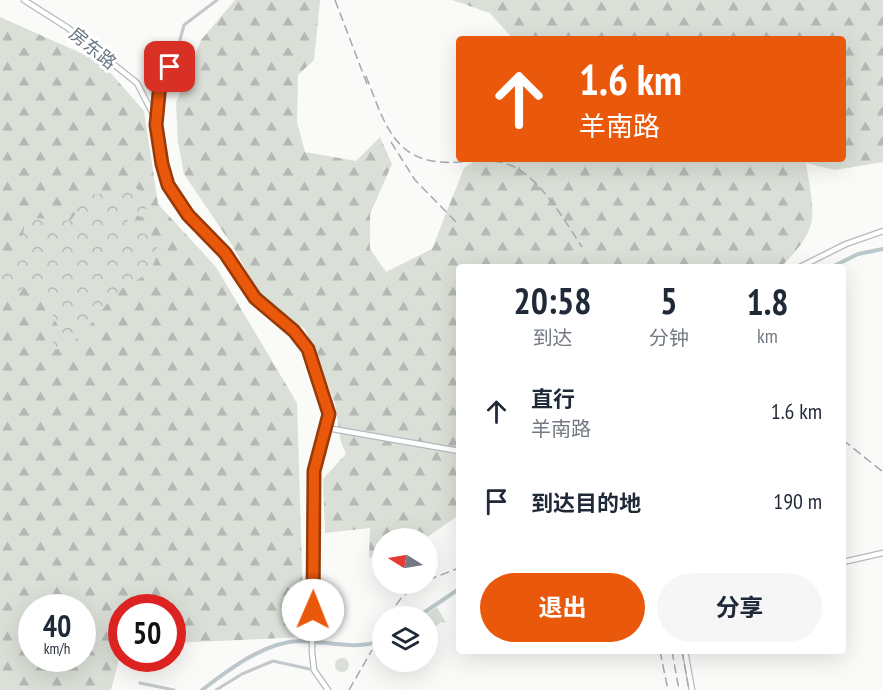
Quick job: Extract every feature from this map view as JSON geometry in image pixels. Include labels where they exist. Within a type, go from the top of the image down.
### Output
[{"type":"main road","name":"房东路","points":[[24,0],[68,28],[137,83],[147,99],[156,125],[168,185],[188,215],[225,253],[255,298],[294,331],[308,349],[328,410],[327,426],[318,449],[314,471],[312,639],[314,670]]},
{"type":"main road","points":[[806,264],[838,247],[883,232]]},
{"type":"main road","points":[[812,264],[883,232]]},
{"type":"main road","points":[[327,426],[456,449]]},
{"type":"main road","points":[[846,561],[883,553]]},
{"type":"main road","points":[[685,654],[692,690]]},
{"type":"main road","points":[[314,670],[328,690]]},
{"type":"street","points":[[156,125],[160,83],[176,55],[184,25],[217,0]]},
{"type":"street","points":[[216,690],[242,674],[273,661],[314,670]]},
{"type":"street","points":[[140,683],[174,690]]},
{"type":"green space","points":[[235,0],[320,0],[314,60],[298,75],[297,122],[305,152],[356,161],[380,137],[392,164],[370,214],[370,249],[386,272],[432,249],[464,168],[473,162],[846,162],[846,36],[510,36],[490,13],[452,0],[883,0],[883,162],[835,170],[806,163],[812,219],[803,241],[784,264],[456,264],[456,517],[438,530],[372,528],[372,557],[369,558],[370,528],[325,533],[323,479],[346,454],[341,442],[335,403],[305,329],[262,301],[234,248],[184,174],[178,142],[176,103],[201,40]]},
{"type":"green space","points":[[0,17],[101,62],[144,111],[158,204],[216,267],[297,403],[304,637],[186,642],[186,594],[108,594],[108,672],[116,672],[111,690],[0,690]]},
{"type":"green space","points":[[127,182],[152,199],[142,217],[131,214],[124,229],[156,237],[155,261],[143,276],[118,292],[81,335],[64,347],[54,350],[53,343],[58,326],[53,317],[46,282],[25,287],[0,300],[2,267],[18,251],[26,217],[70,221],[75,215],[72,200],[78,192],[96,190],[94,195],[112,192],[112,196],[116,197]]},
{"type":"green space","points":[[438,609],[446,623],[441,622],[438,625]]},
{"type":"green space","points":[[339,658],[345,658],[349,665],[345,672],[339,672],[335,668],[335,662]]},
{"type":"waterway","points":[[838,264],[858,254],[883,249]]},
{"type":"waterway","points":[[434,606],[456,591]]},
{"type":"waterway","points":[[202,690],[248,658],[273,646],[300,641],[342,645],[372,643]]},
{"type":"railway","points":[[335,0],[367,84]]},
{"type":"railway","points":[[366,76],[387,127],[396,140],[421,158],[438,162],[456,162]]},
{"type":"railway","points":[[391,142],[415,180],[457,223]]},
{"type":"railway","points":[[498,162],[521,171],[541,189],[582,247]]},
{"type":"railway","points":[[846,442],[883,472]]},
{"type":"railway","points":[[438,576],[456,569]]},
{"type":"railway","points":[[395,606],[406,594]]},
{"type":"railway","points":[[349,690],[372,650]]},
{"type":"railway","points":[[661,654],[668,690]]},
{"type":"railway","points":[[673,654],[679,690]]},
{"type":"railway","points":[[683,654],[689,690]]},
{"type":"route","points":[[170,67],[161,78],[156,125],[168,185],[188,215],[225,253],[255,298],[302,339],[313,359],[318,383],[328,410],[329,420],[318,449],[314,471],[313,610]]}]
